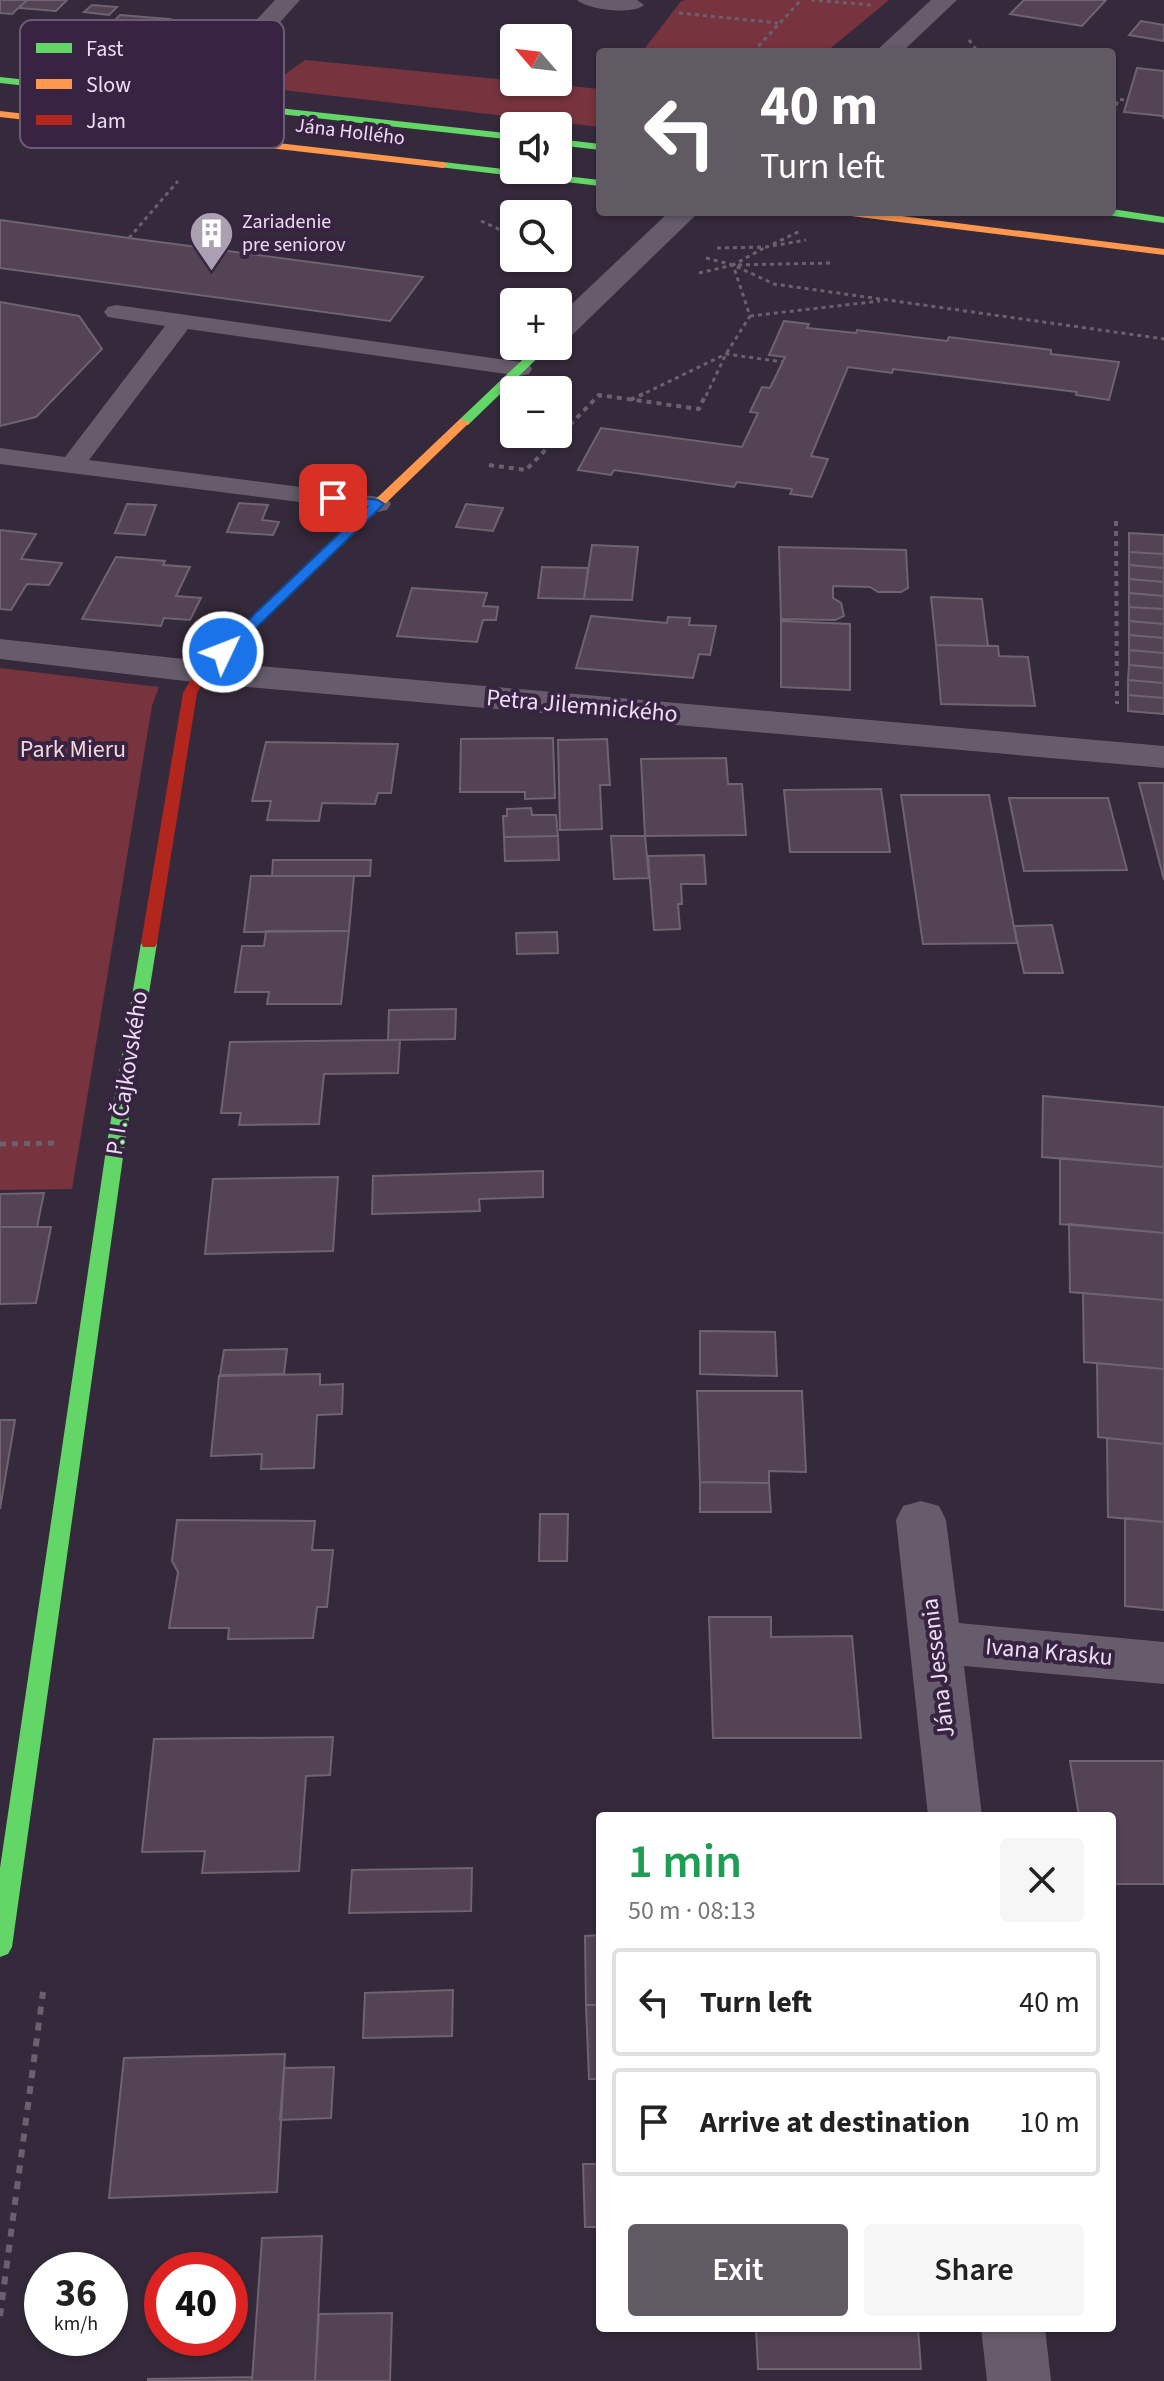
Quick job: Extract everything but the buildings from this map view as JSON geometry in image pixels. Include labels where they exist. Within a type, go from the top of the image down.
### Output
[{"type":"street","points":[[270,20],[288,0]]},
{"type":"street","points":[[891,48],[945,0]]},
{"type":"street","name":"Jána Hollého","points":[[0,80],[20,82]]},
{"type":"street","name":"Jána Hollého","points":[[284,111],[500,135]]},
{"type":"street","name":"Jána Hollého","points":[[0,114],[20,116]]},
{"type":"street","points":[[572,144],[596,147]]},
{"type":"street","name":"Jána Hollého","points":[[284,147],[596,183]]},
{"type":"street","points":[[1116,213],[1164,220]]},
{"type":"street","points":[[572,320],[681,216]]},
{"type":"street","points":[[875,216],[1164,252]]},
{"type":"street","name":"P. I. Čajkovského","points":[[0,1947],[116,1143],[190,693],[202,672],[529,360]]},
{"type":"street","name":"Petra Jilemnického","points":[[0,649],[202,672],[1164,757]]},
{"type":"street","name":"Jána Jessenia","points":[[921,1520],[955,1812]]},
{"type":"street","name":"Ivana Krasku","points":[[935,1642],[1164,1663]]},
{"type":"street","points":[[1013,2332],[1019,2381]]},
{"type":"lane","points":[[587,0],[634,5]]},
{"type":"lane","points":[[116,312],[520,369]]},
{"type":"lane","points":[[72,465],[181,322]]},
{"type":"lane","points":[[0,456],[378,504]]},
{"type":"path","points":[[756,48],[801,0]]},
{"type":"path","points":[[811,0],[880,6]]},
{"type":"path","points":[[670,12],[778,23]]},
{"type":"path","points":[[1116,106],[1118,99],[1128,100]]},
{"type":"path","points":[[129,238],[187,172]]},
{"type":"path","points":[[481,221],[500,230]]},
{"type":"path","points":[[733,265],[803,229]]},
{"type":"path","points":[[699,273],[733,265],[830,263]]},
{"type":"path","points":[[733,265],[774,284],[1164,339]]},
{"type":"path","points":[[733,265],[750,316]]},
{"type":"path","points":[[750,316],[888,300]]},
{"type":"path","points":[[483,464],[526,470],[599,395],[699,409],[726,354],[750,316]]},
{"type":"path","points":[[629,400],[726,354],[783,362]]},
{"type":"path","points":[[1116,521],[1117,753]]},
{"type":"green space","points":[[889,0],[831,48],[645,48],[681,1]]},
{"type":"green space","points":[[305,60],[500,79],[500,96],[572,96],[572,86],[596,89],[596,127],[572,124],[572,112],[500,112],[500,115],[284,90],[284,75]]},
{"type":"green space","name":"Park Mieru","points":[[0,668],[159,687],[152,706],[72,1189],[0,1190]]},
{"type":"traffic: fast","points":[[0,80],[20,82]]},
{"type":"traffic: fast","points":[[284,111],[500,135]]},
{"type":"traffic: fast","points":[[572,144],[596,147]]},
{"type":"traffic: fast","points":[[443,165],[596,183]]},
{"type":"traffic: fast","points":[[1116,213],[1164,220]]},
{"type":"traffic: fast","points":[[464,422],[529,360]]},
{"type":"traffic: fast","points":[[0,1947],[116,1143],[149,943]]},
{"type":"traffic: slow","points":[[0,114],[20,116]]},
{"type":"traffic: slow","points":[[284,147],[443,165]]},
{"type":"traffic: slow","points":[[875,216],[1164,252]]},
{"type":"traffic: slow","points":[[243,633],[464,422]]},
{"type":"traffic: jam","points":[[149,943],[190,693],[202,672],[243,633]]},
{"type":"place","name":"Zariadenie pre seniorov","points":[[211,272]]},
{"type":"route","points":[[223,652],[378,504],[333,498]]}]
